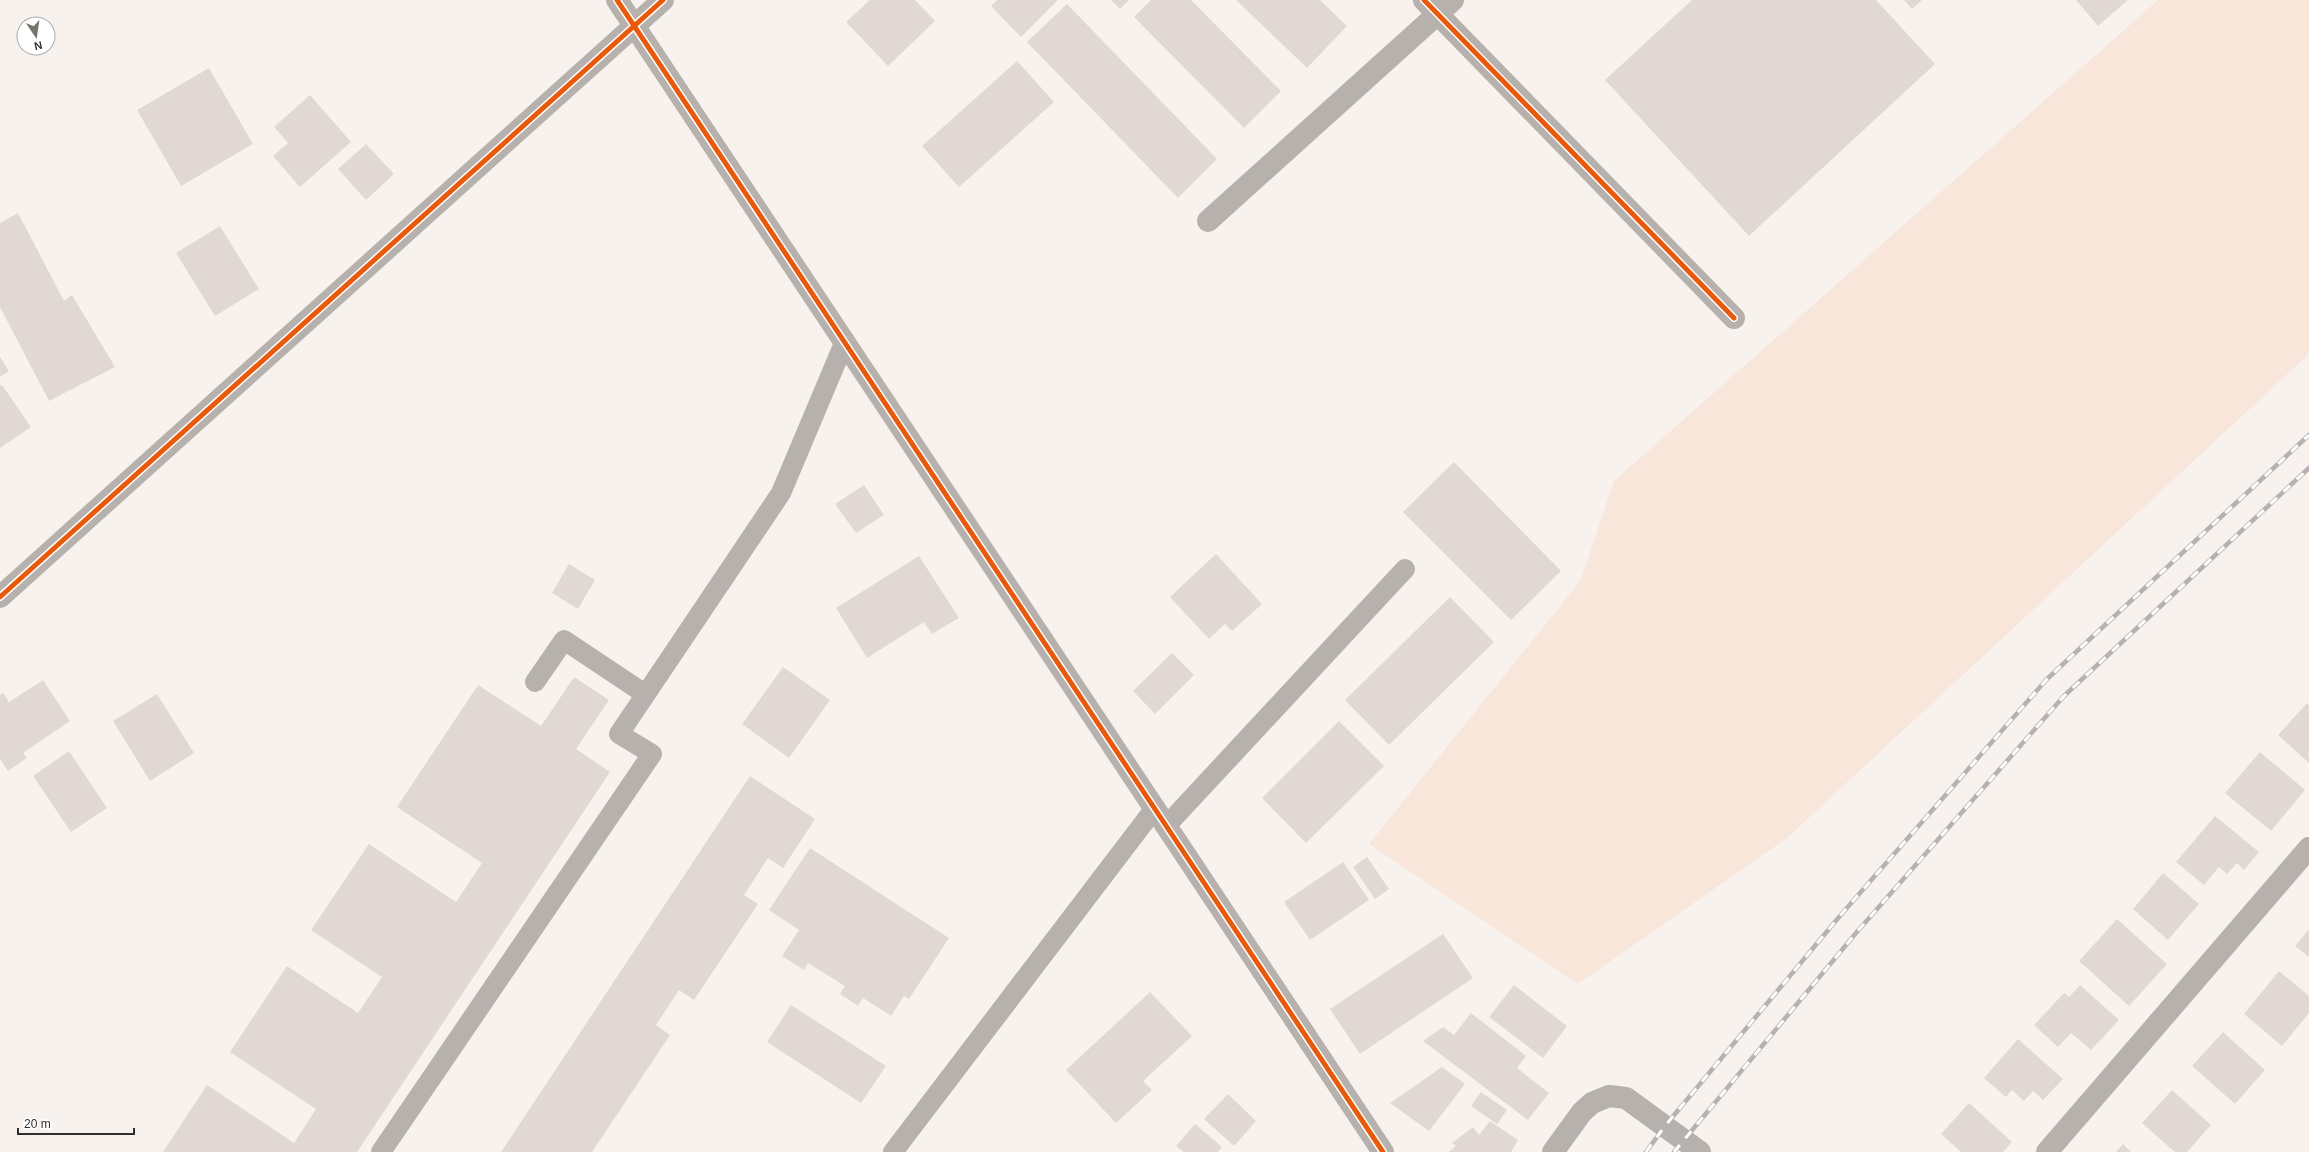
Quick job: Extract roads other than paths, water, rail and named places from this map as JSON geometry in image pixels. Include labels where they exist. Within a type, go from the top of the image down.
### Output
[{"type":"street","points":[[617,0],[636,26],[1383,1152]]},
{"type":"street","points":[[0,597],[664,0]]},
{"type":"street","points":[[1208,221],[1430,7],[1453,0]]},
{"type":"street","points":[[1430,7],[1734,318]]},
{"type":"street","points":[[2047,1152],[2309,848]]},
{"type":"street","points":[[1553,1152],[1582,1112],[1592,1103],[1609,1096],[1626,1098],[1700,1152]]},
{"type":"lane","points":[[381,1152],[652,754],[619,734],[781,493],[845,341]]},
{"type":"lane","points":[[893,1152],[1161,817],[1405,569]]},
{"type":"lane","points":[[535,682],[564,640],[645,694]]},
{"type":"railway","points":[[1646,1152],[1665,1126],[1839,917],[2047,679],[2309,435]]},
{"type":"railway","points":[[1674,1152],[1856,933],[2064,696],[2309,468]]}]
